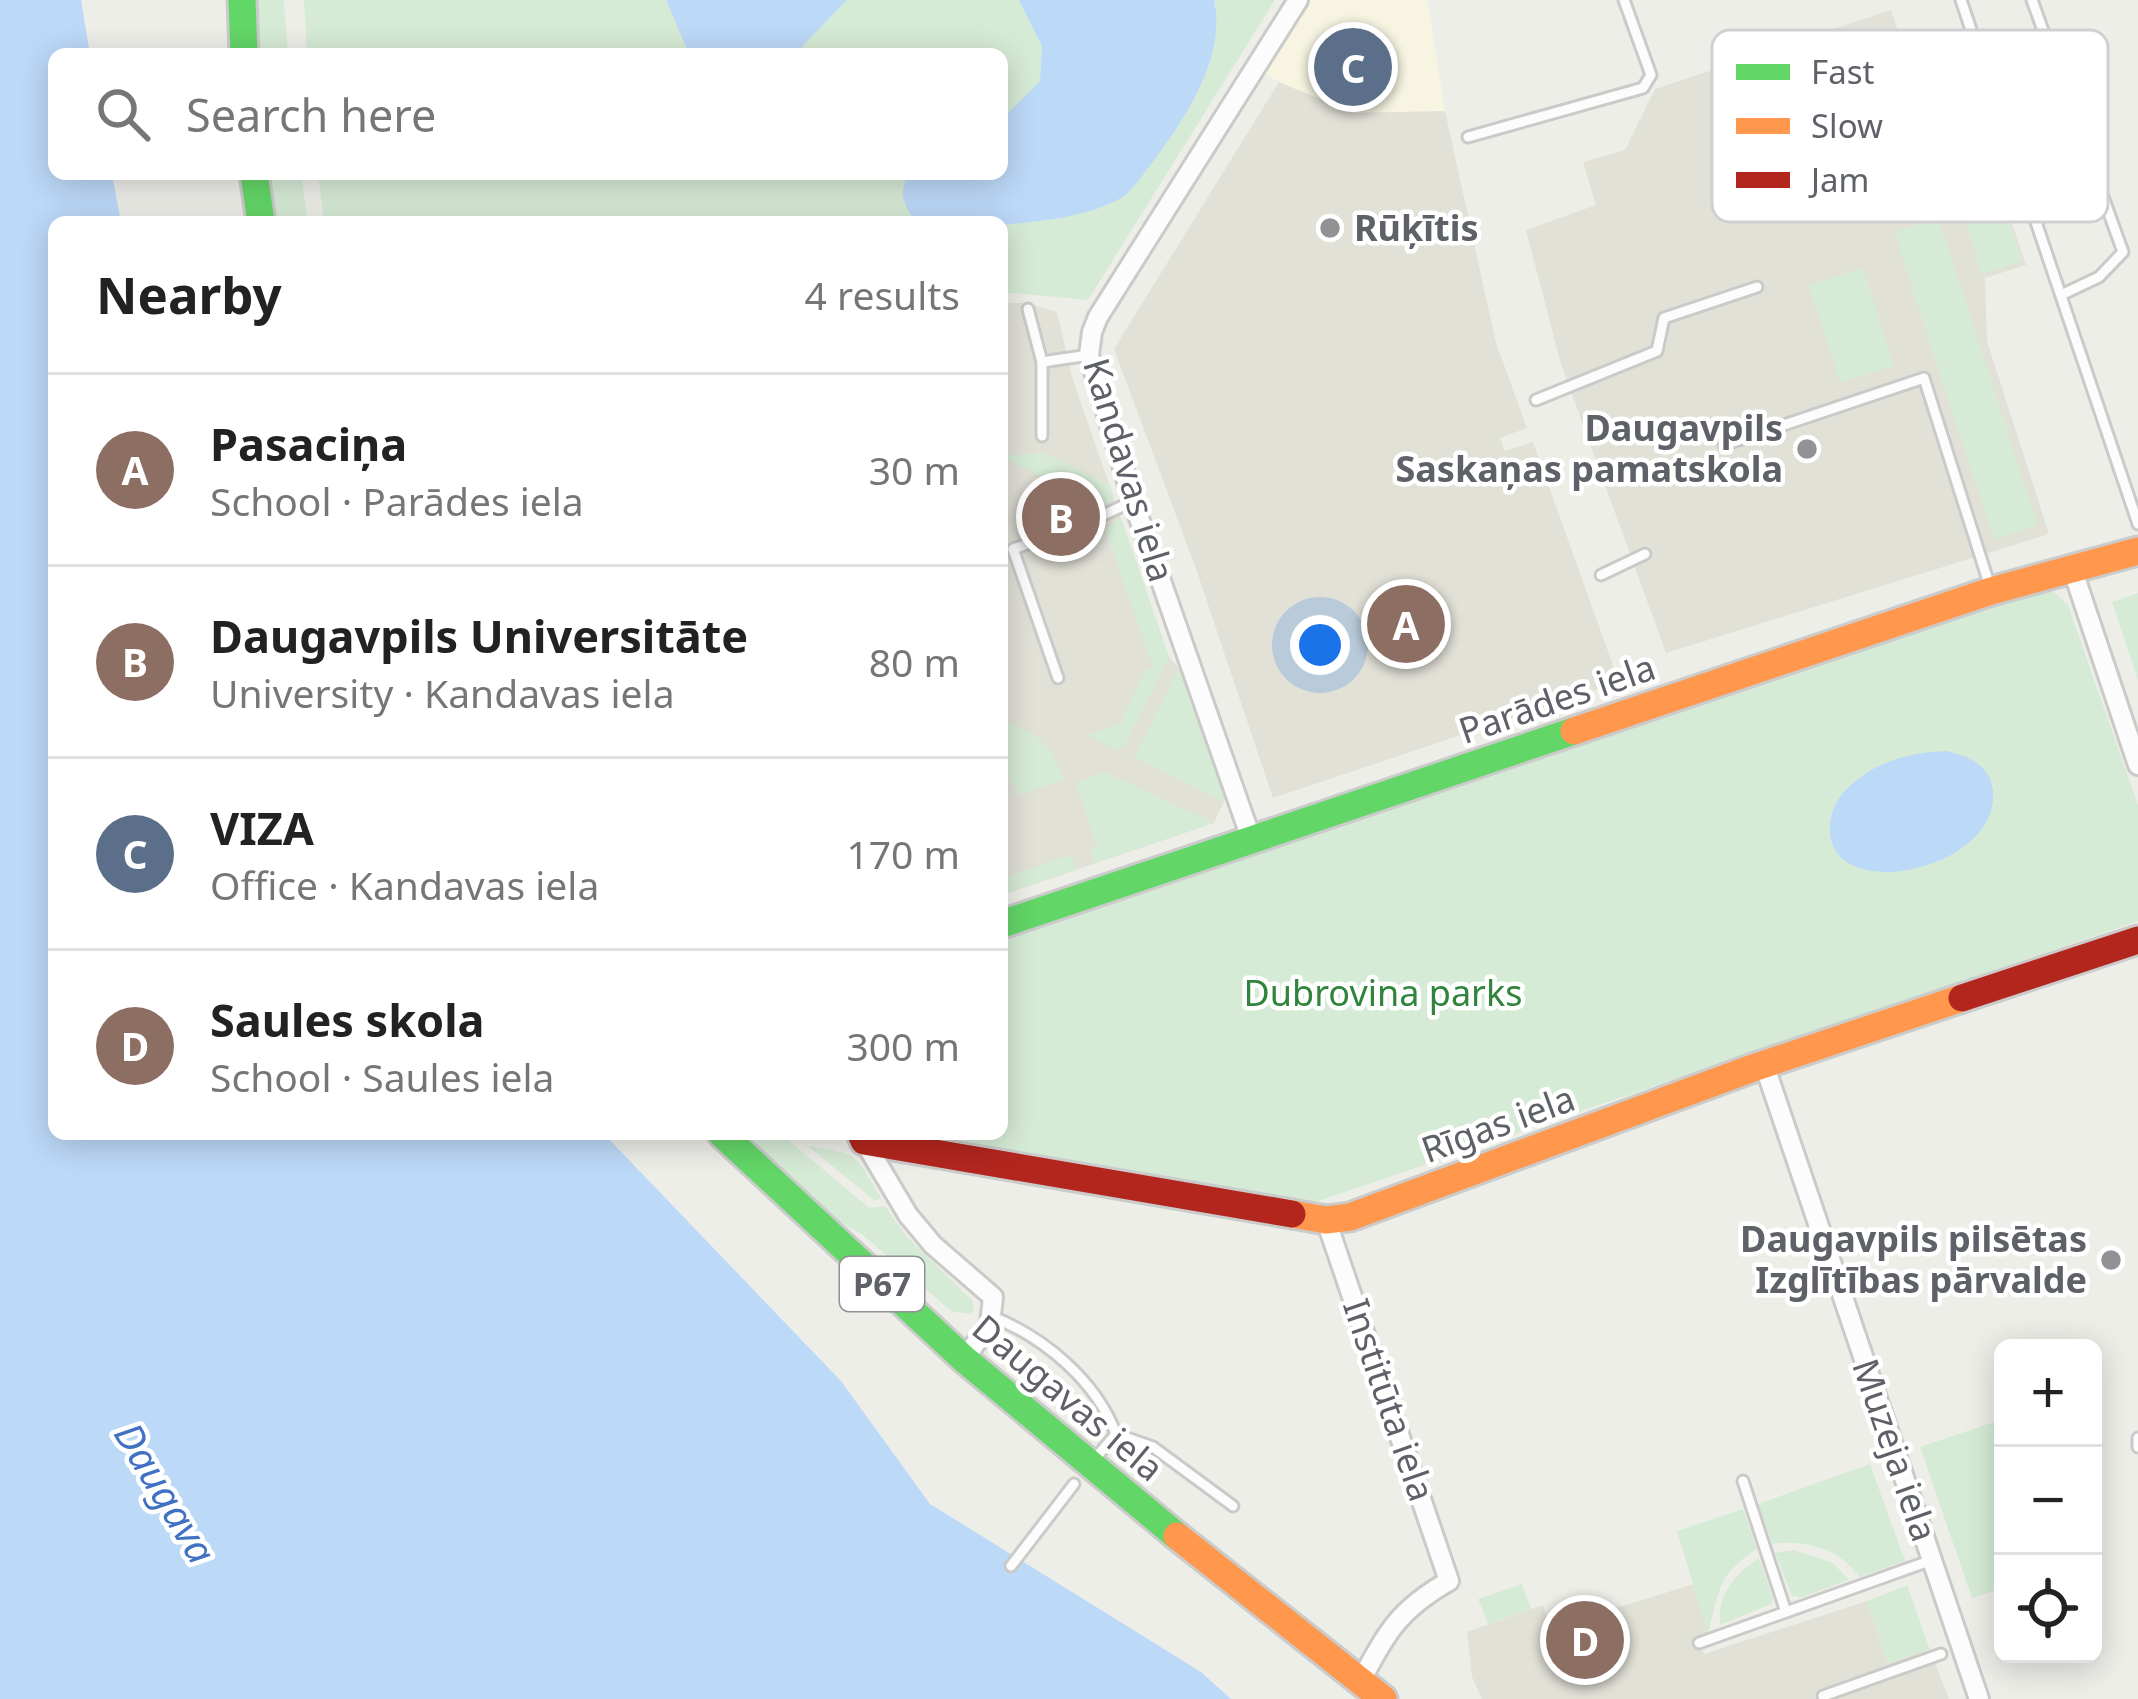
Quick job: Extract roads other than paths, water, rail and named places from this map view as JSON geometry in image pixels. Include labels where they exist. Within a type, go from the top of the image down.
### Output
[{"type":"street","points":[[242,0],[244,48]]},
{"type":"street","name":"Kandavas iela","points":[[1252,841],[1133,501],[1089,356],[1098,317],[1298,0]]},
{"type":"street","points":[[255,180],[260,216]]},
{"type":"street","name":"Parādes iela","points":[[1008,922],[1991,591],[2138,551]]},
{"type":"street","points":[[2072,568],[2138,765]]},
{"type":"street","name":"Rīgas iela","points":[[879,1140],[1326,1220],[1350,1217],[1764,1064],[2138,940]]},
{"type":"street","name":"Muzeja iela","points":[[1764,1064],[1979,1699]]},
{"type":"street","name":"Daugavas iela","points":[[728,1140],[964,1359],[1222,1574],[1372,1690]]},
{"type":"street","points":[[864,1140],[908,1215],[947,1258],[993,1297],[993,1316],[964,1359]]},
{"type":"street","name":"Institūta iela","points":[[1326,1220],[1449,1580],[1417,1600],[1389,1627],[1372,1690]]},
{"type":"lane","points":[[1468,137],[1643,88],[1651,75],[1624,0]]},
{"type":"lane","points":[[2032,0],[2043,30]]},
{"type":"lane","points":[[1965,1],[1974,30]]},
{"type":"lane","points":[[2108,210],[2123,252]]},
{"type":"lane","points":[[2037,222],[2138,524]]},
{"type":"lane","points":[[2061,295],[2099,278],[2123,252],[2138,247]]},
{"type":"lane","points":[[1536,400],[1658,351],[1664,318],[1757,287]]},
{"type":"lane","points":[[1028,310],[1042,362],[1042,436]]},
{"type":"lane","points":[[1042,362],[1089,356]]},
{"type":"lane","points":[[1724,445],[1924,379],[1991,591]]},
{"type":"lane","points":[[1058,678],[1013,549],[1133,501]]},
{"type":"lane","points":[[1600,575],[1645,554]]},
{"type":"lane","points":[[993,1316],[1028,1332],[1063,1361],[1102,1404],[1116,1434],[1153,1447],[1233,1506]]},
{"type":"lane","points":[[1099,1454],[1116,1434]]},
{"type":"lane","points":[[2138,1438],[2138,1447]]},
{"type":"lane","points":[[1743,1481],[1786,1612]]},
{"type":"lane","points":[[1011,1566],[1074,1484]]},
{"type":"lane","points":[[1700,1643],[1933,1559]]},
{"type":"lane","points":[[1832,1696],[1941,1654]]},
{"type":"water","name":"Daugava","points":[[0,0],[81,0],[89,48],[48,48],[48,180],[113,180],[120,216],[48,216],[48,1140],[610,1140],[841,1381],[930,1504],[1201,1672],[1231,1699],[0,1699]]},
{"type":"water","points":[[666,0],[847,0],[801,48],[686,48]]},
{"type":"water","points":[[1019,0],[1214,0],[1214,43],[1200,86],[1177,127],[1126,195],[1063,218],[1008,224],[1008,216],[912,216],[903,198],[907,180],[1008,180],[1008,113],[1040,81],[1042,46]]},
{"type":"water","points":[[1947,751],[1978,764],[1991,782],[1988,819],[1970,842],[1943,859],[1880,872],[1853,866],[1835,850],[1831,817],[1852,784],[1897,759]]},
{"type":"place","name":"VIZA","points":[[1353,67]]},
{"type":"place","name":"Rūķītis","points":[[1330,228]]},
{"type":"place","name":"Daugavpils Saskaņas pamatskola","points":[[1807,449]]},
{"type":"place","name":"Daugavpils Universitāte","points":[[1061,517]]},
{"type":"place","name":"Pasaciņa","points":[[1406,624]]},
{"type":"place","name":"Daugavpils pilsētas Izglītības pārvalde","points":[[2111,1260]]},
{"type":"place","name":"Saules skola","points":[[1585,1640]]},
{"type":"park label","name":"Dubrovina parks","points":[[1383,993]]}]
